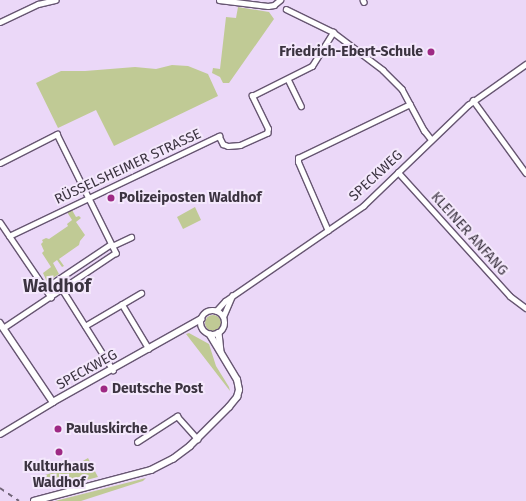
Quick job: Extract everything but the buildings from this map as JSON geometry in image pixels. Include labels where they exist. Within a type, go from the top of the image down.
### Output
[{"type":"street","points":[[0,22],[38,4],[56,0]]},
{"type":"street","points":[[219,0],[268,6],[280,1]]},
{"type":"street","points":[[286,9],[333,32],[370,58],[392,78],[431,139]]},
{"type":"street","name":"RÜSSELSHEIMER STRASSE","points":[[10,236],[219,136],[223,144],[228,146],[240,145],[267,133],[268,129],[252,96],[312,66],[333,32]]},
{"type":"street","name":"SPECKWEG","points":[[0,434],[53,402],[186,328],[209,312],[216,311],[233,295],[363,206],[473,100],[526,65]]},
{"type":"street","points":[[288,78],[301,106]]},
{"type":"street","points":[[473,100],[526,173]]},
{"type":"street","points":[[328,231],[298,162],[298,158],[410,104]]},
{"type":"street","points":[[0,163],[57,134],[116,254],[4,328]]},
{"type":"street","name":"KLEINER ANFANG","points":[[398,172],[510,296],[526,308]]},
{"type":"street","points":[[0,222],[51,297]]},
{"type":"street","points":[[45,288],[111,245],[131,237]]},
{"type":"street","points":[[62,289],[112,370]]},
{"type":"street","points":[[85,326],[140,293]]},
{"type":"street","points":[[210,335],[219,333],[224,328],[223,317],[233,295]]},
{"type":"street","points":[[122,304],[149,349]]},
{"type":"street","points":[[216,311],[223,317]]},
{"type":"street","points":[[34,501],[155,468],[177,457],[198,439],[229,407],[238,393],[237,380],[210,335],[202,328],[201,319]]},
{"type":"street","points":[[0,323],[53,402]]},
{"type":"street","name":"SPECKWEG","points":[[186,328],[202,328]]},
{"type":"street","points":[[219,333],[222,356]]},
{"type":"street","points":[[137,442],[177,416],[198,439]]},
{"type":"green space","points":[[238,7],[269,12],[274,19],[229,83],[223,83],[220,77],[212,73],[213,68],[220,69],[226,17],[236,18]]},
{"type":"green space","points":[[172,65],[188,66],[208,74],[218,96],[114,146],[96,110],[58,128],[36,83],[61,71],[85,71],[135,67],[156,69]]},
{"type":"green space","points":[[195,207],[201,220],[183,229],[177,217]]},
{"type":"green space","points":[[72,210],[76,217],[79,216],[81,218],[76,222],[85,235],[80,241],[79,245],[59,259],[64,266],[62,267],[57,260],[53,263],[59,274],[47,282],[43,273],[51,267],[42,253],[44,251],[41,244],[43,242],[42,240],[46,238],[49,239],[68,226],[67,224],[72,220],[67,212]]},
{"type":"green space","points":[[210,315],[216,315],[221,320],[219,329],[216,331],[210,331],[205,326],[205,320]]},
{"type":"green space","points":[[189,333],[209,344],[216,366],[230,391],[186,334]]},
{"type":"green space","points":[[88,458],[98,477],[59,487],[49,483],[47,484],[45,475],[74,466]]},
{"type":"green space","points":[[146,478],[143,481],[81,501],[55,501]]},
{"type":"railway","points":[[0,488],[19,501]]},
{"type":"place","name":"Friedrich-Ebert-Schule","points":[[431,52]]},
{"type":"place","name":"Polizeiposten Waldhof","points":[[111,198]]},
{"type":"place","name":"Deutsche Post","points":[[104,389]]},
{"type":"place","name":"Pauluskirche","points":[[58,429]]},
{"type":"place","name":"Kulturhaus Waldhof","points":[[59,452]]},
{"type":"district","name":"Waldhof","points":[[57,286]]}]
